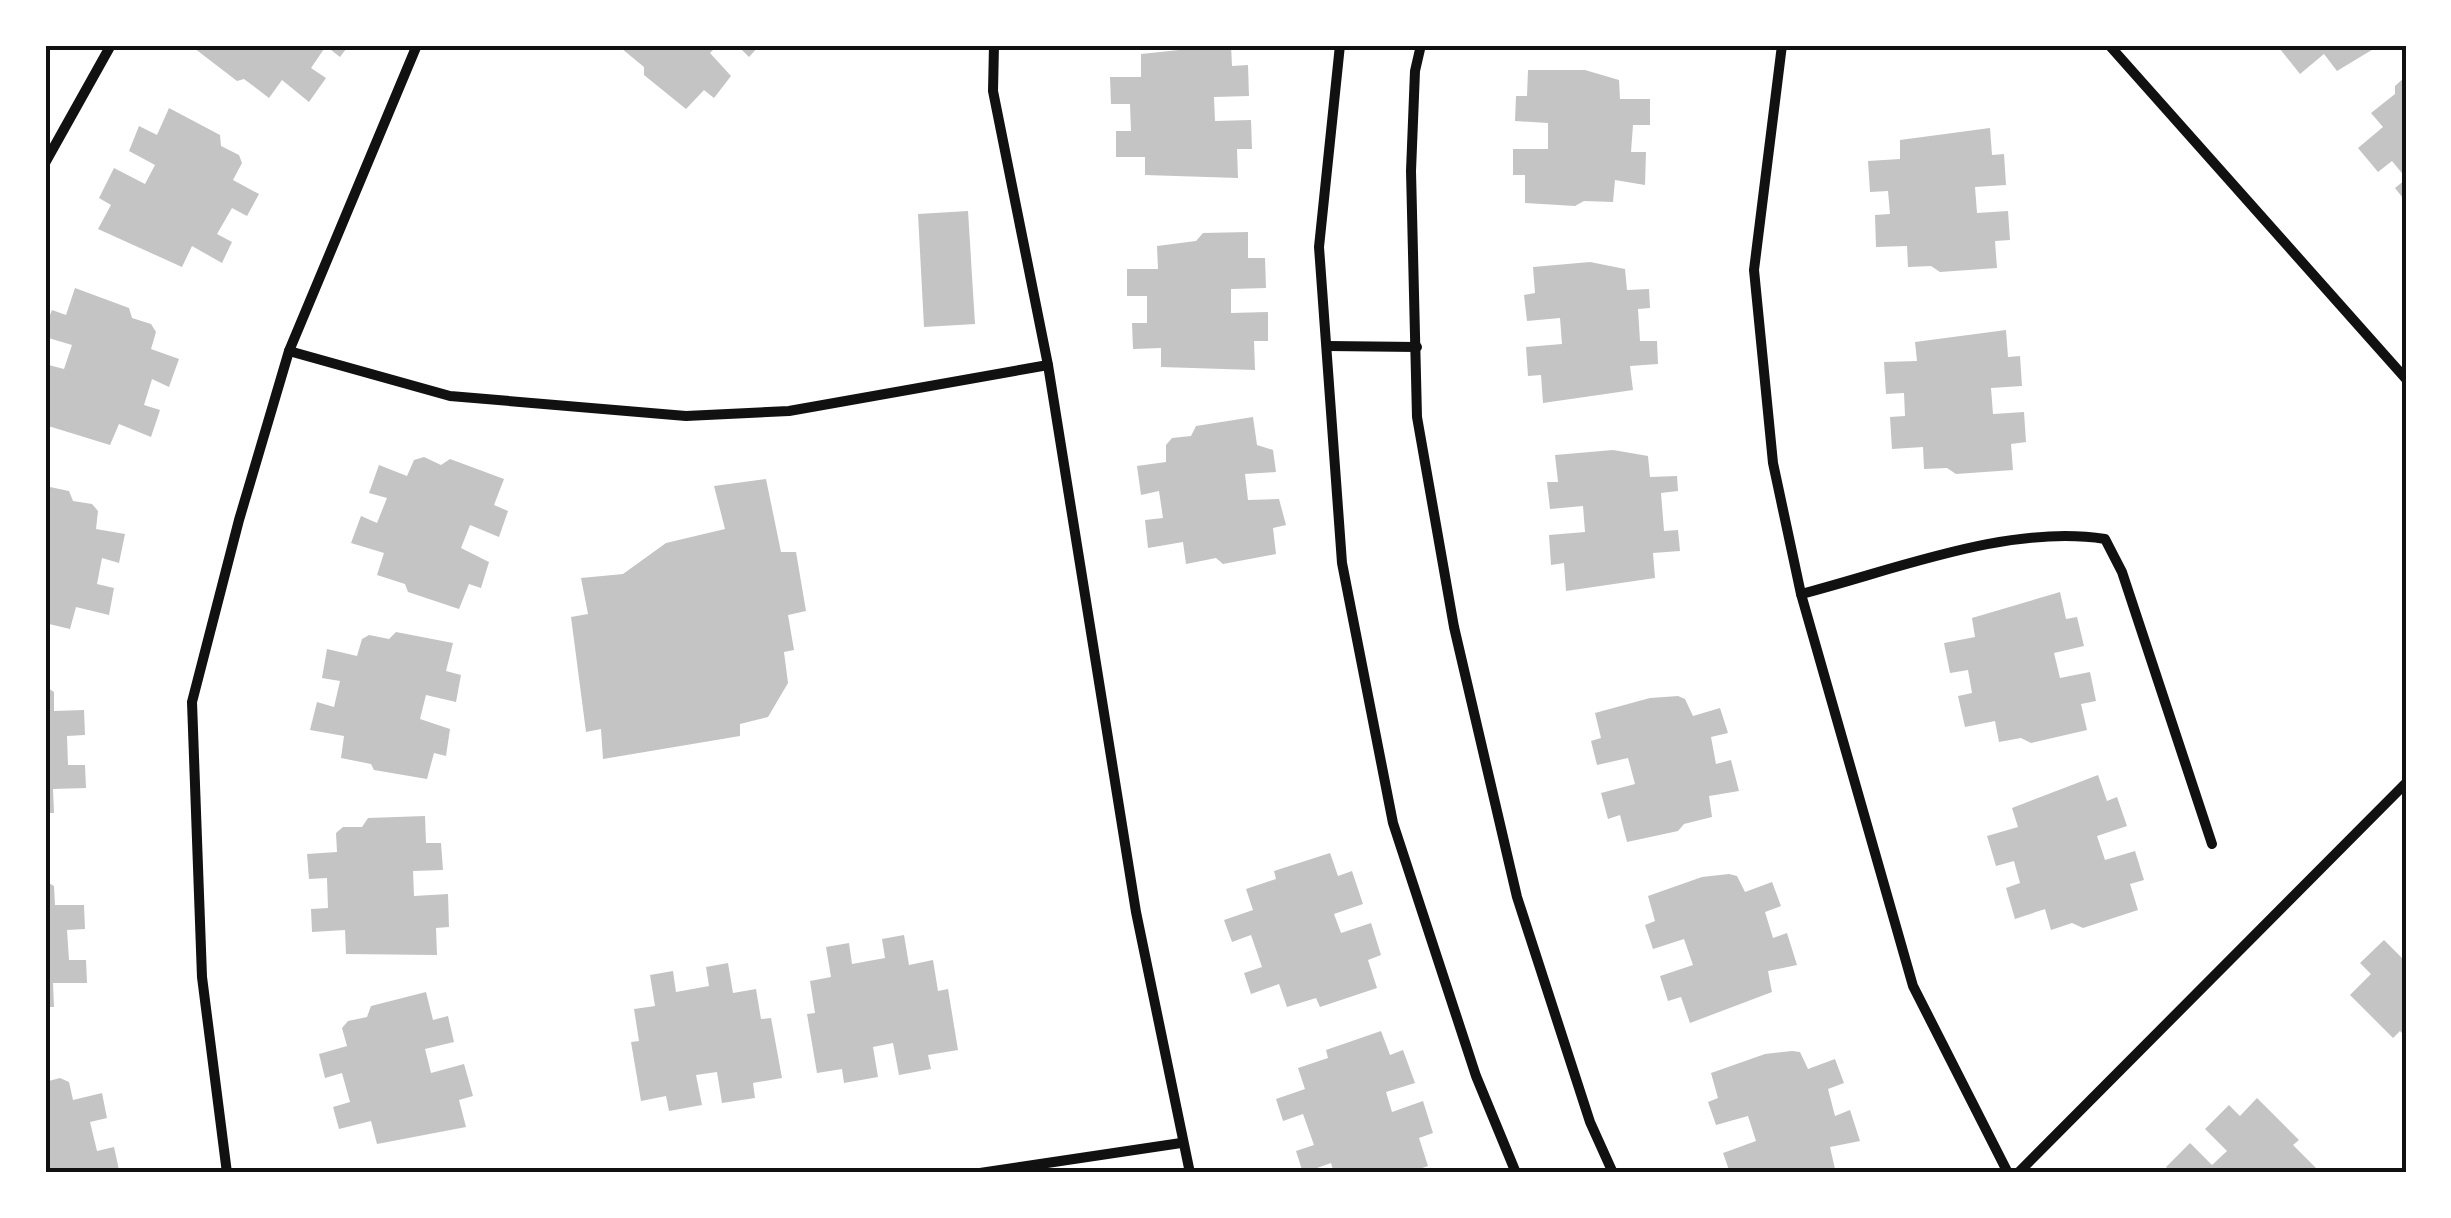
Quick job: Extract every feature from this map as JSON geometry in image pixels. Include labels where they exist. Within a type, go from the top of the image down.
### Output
[{"type":"street","points":[[45,163],[112,45]]},
{"type":"street","points":[[227,1173],[202,977],[192,702],[239,520],[290,351],[418,45]]},
{"type":"street","points":[[994,45],[993,91],[1048,366],[1136,912],[1190,1173]]},
{"type":"street","points":[[1340,45],[1319,247],[1342,563],[1393,823],[1476,1076],[1516,1173]]},
{"type":"street","points":[[1421,45],[1415,71],[1411,170],[1417,418],[1454,627],[1517,897],[1590,1122],[1613,1173]]},
{"type":"street","points":[[1782,45],[1754,270],[1773,463],[1801,594],[1913,986],[2008,1173]]},
{"type":"street","points":[[2109,45],[2406,379]]},
{"type":"street","points":[[1328,346],[1417,347]]},
{"type":"street","points":[[290,351],[450,396],[686,416],[789,411],[1048,366]]},
{"type":"street","points":[[1801,594],[2027,536],[2074,534],[2104,539],[2122,572],[2212,844]]},
{"type":"street","points":[[2018,1173],[2406,783]]},
{"type":"street","points":[[980,1173],[1181,1143]]},
{"type":"building","points":[[349,45],[340,57],[326,46],[311,68],[326,78],[309,102],[282,80],[269,98],[244,79],[237,81],[194,48]]},
{"type":"building","points":[[718,45],[710,53],[731,76],[714,98],[704,90],[686,109],[644,75],[644,67],[621,48]]},
{"type":"building","points":[[737,45],[760,45],[749,57]]},
{"type":"building","points":[[1183,45],[1231,45],[1232,66],[1248,65],[1249,96],[1214,97],[1215,121],[1251,120],[1252,149],[1237,149],[1238,178],[1145,175],[1145,157],[1116,157],[1116,131],[1131,131],[1130,104],[1111,104],[1110,77],[1141,77],[1141,54],[1179,50]]},
{"type":"building","points":[[2284,45],[2380,45],[2337,71],[2324,54],[2300,74],[2280,49]]},
{"type":"building","points":[[1528,70],[1585,70],[1619,80],[1620,99],[1650,99],[1650,125],[1633,125],[1631,152],[1646,152],[1645,185],[1615,180],[1613,202],[1584,201],[1575,206],[1525,203],[1525,175],[1513,175],[1513,149],[1548,149],[1548,123],[1515,121],[1516,96],[1527,96]]},
{"type":"building","points":[[2406,76],[2406,178],[2392,161],[2378,172],[2358,148],[2383,127],[2371,113],[2395,94],[2395,86]]},
{"type":"building","points":[[169,108],[220,135],[221,146],[239,155],[242,163],[233,180],[259,194],[247,216],[232,208],[217,234],[232,242],[222,263],[192,246],[182,267],[98,229],[111,205],[99,198],[114,168],[145,184],[155,165],[129,151],[139,126],[157,135]]},
{"type":"building","points":[[1990,128],[1992,155],[2004,154],[2006,185],[1975,187],[1977,213],[2008,211],[2010,240],[1995,241],[1997,268],[1940,272],[1931,266],[1908,267],[1907,246],[1876,247],[1875,215],[1890,214],[1888,191],[1870,192],[1868,161],[1900,159],[1900,140]]},
{"type":"building","points":[[2406,179],[2406,202],[2395,188]]},
{"type":"building","points":[[968,211],[975,324],[924,327],[918,214]]},
{"type":"building","points":[[1248,232],[1248,258],[1265,258],[1266,288],[1231,289],[1231,313],[1268,312],[1268,341],[1254,341],[1255,370],[1161,367],[1161,348],[1133,349],[1132,323],[1147,323],[1147,296],[1127,296],[1127,269],[1158,269],[1157,246],[1196,241],[1203,233]]},
{"type":"building","points":[[1590,262],[1625,269],[1627,290],[1649,289],[1650,308],[1638,309],[1640,341],[1657,341],[1658,364],[1630,366],[1633,390],[1543,403],[1541,375],[1528,376],[1526,347],[1562,344],[1560,318],[1527,321],[1524,295],[1535,293],[1533,267]]},
{"type":"building","points":[[75,288],[129,308],[132,318],[151,324],[156,332],[151,349],[179,359],[169,387],[152,379],[144,405],[160,410],[151,437],[119,424],[110,445],[45,425],[45,364],[64,369],[72,345],[45,337],[45,327],[52,310],[66,315]]},
{"type":"building","points":[[2006,330],[2008,357],[2020,356],[2022,386],[1991,388],[1993,414],[2024,412],[2026,442],[2011,444],[2013,470],[1956,474],[1947,468],[1924,469],[1923,447],[1892,449],[1890,417],[1905,416],[1904,393],[1886,394],[1884,362],[1917,361],[1915,342]]},
{"type":"building","points":[[1253,417],[1257,445],[1273,450],[1276,472],[1245,474],[1248,500],[1279,499],[1286,525],[1273,528],[1276,554],[1223,564],[1216,558],[1186,564],[1183,542],[1148,548],[1145,520],[1163,518],[1159,491],[1141,495],[1137,466],[1166,462],[1166,445],[1172,438],[1191,436],[1196,426]]},
{"type":"building","points":[[1613,450],[1648,456],[1650,477],[1677,476],[1678,491],[1661,493],[1664,531],[1678,530],[1680,551],[1653,553],[1655,578],[1566,591],[1564,563],[1551,565],[1549,535],[1585,532],[1583,506],[1550,509],[1547,482],[1558,482],[1555,455]]},
{"type":"building","points":[[424,457],[441,465],[450,459],[504,479],[494,505],[508,511],[499,537],[470,525],[461,548],[489,562],[481,588],[469,584],[459,609],[408,592],[405,584],[377,575],[384,553],[351,543],[361,516],[377,523],[387,498],[369,493],[379,465],[407,476],[414,460]]},
{"type":"building","points":[[766,479],[781,552],[796,552],[806,611],[788,615],[794,650],[784,652],[788,683],[768,717],[740,724],[740,736],[603,759],[601,729],[586,732],[571,617],[588,614],[581,578],[623,574],[666,543],[725,529],[714,486]]},
{"type":"building","points":[[45,486],[69,491],[73,501],[92,504],[98,511],[96,529],[125,534],[119,563],[102,558],[97,584],[114,588],[109,615],[76,607],[70,629],[45,623]]},
{"type":"building","points":[[2060,592],[2066,619],[2077,617],[2084,646],[2054,653],[2060,678],[2090,672],[2096,701],[2081,704],[2087,730],[2031,743],[2021,738],[1999,742],[1995,721],[1965,727],[1958,696],[1972,693],[1968,670],[1950,673],[1944,643],[1975,637],[1972,618]]},
{"type":"building","points":[[396,632],[453,643],[446,671],[461,675],[456,702],[426,695],[420,719],[450,729],[446,756],[434,753],[427,779],[374,770],[371,764],[341,758],[344,736],[310,730],[317,702],[334,707],[340,681],[322,678],[327,649],[357,656],[362,639],[369,635],[389,639]]},
{"type":"building","points":[[45,686],[54,692],[54,711],[84,710],[85,735],[67,736],[68,765],[85,765],[86,788],[53,789],[54,813],[45,813]]},
{"type":"building","points":[[1650,698],[1685,699],[1693,716],[1720,708],[1728,733],[1711,737],[1716,764],[1731,760],[1739,791],[1709,796],[1712,817],[1684,824],[1678,831],[1627,842],[1620,815],[1608,819],[1601,793],[1635,784],[1628,758],[1597,765],[1591,741],[1601,738],[1595,713]]},
{"type":"building","points":[[2098,775],[2107,801],[2117,797],[2127,826],[2097,836],[2105,860],[2135,851],[2144,880],[2130,884],[2138,910],[2083,928],[2072,923],[2051,930],[2045,909],[2015,919],[2006,888],[2020,883],[2014,861],[1996,866],[1987,836],[2018,827],[2012,808]]},
{"type":"building","points":[[425,816],[426,843],[441,843],[443,870],[413,871],[414,896],[448,894],[449,927],[436,928],[437,955],[346,954],[345,930],[312,932],[311,909],[328,908],[327,878],[309,879],[307,854],[337,852],[336,833],[343,827],[362,827],[368,818]]},
{"type":"building","points":[[1330,853],[1338,876],[1352,871],[1363,904],[1334,914],[1341,933],[1371,923],[1381,955],[1368,960],[1377,988],[1320,1007],[1316,998],[1287,1007],[1279,984],[1251,994],[1244,973],[1262,967],[1251,935],[1232,942],[1224,920],[1253,910],[1246,889],[1276,879],[1274,871]]},
{"type":"building","points":[[1737,876],[1745,892],[1772,882],[1781,906],[1765,912],[1773,938],[1787,933],[1797,965],[1768,971],[1772,992],[1690,1023],[1681,997],[1668,1001],[1660,976],[1693,965],[1684,939],[1653,949],[1645,925],[1655,921],[1648,896],[1702,877]]},
{"type":"building","points":[[45,881],[54,886],[55,905],[84,905],[85,929],[67,930],[69,960],[86,960],[87,983],[53,983],[54,1007],[45,1007]]},
{"type":"building","points":[[904,935],[909,965],[933,960],[938,991],[948,989],[958,1050],[928,1055],[931,1069],[899,1075],[893,1043],[873,1047],[878,1077],[844,1083],[842,1069],[817,1073],[807,1014],[815,1013],[810,981],[831,977],[826,947],[849,943],[852,964],[885,958],[882,939]]},
{"type":"building","points":[[2384,940],[2406,962],[2406,1037],[2400,1031],[2393,1038],[2350,995],[2371,974],[2360,963]]},
{"type":"building","points":[[728,963],[733,993],[756,989],[761,1019],[771,1018],[782,1078],[753,1083],[755,1098],[722,1103],[717,1072],[696,1075],[702,1105],[669,1111],[666,1096],[641,1101],[631,1042],[639,1041],[634,1009],[655,1006],[650,975],[673,971],[676,992],[709,986],[706,967]]},
{"type":"building","points":[[426,992],[433,1020],[448,1016],[454,1042],[425,1049],[431,1073],[464,1064],[473,1096],[459,1100],[466,1127],[377,1144],[371,1121],[339,1129],[333,1107],[350,1102],[342,1073],[325,1078],[319,1054],[347,1046],[342,1028],[348,1021],[367,1017],[371,1006]]},
{"type":"building","points":[[1381,1031],[1390,1055],[1403,1050],[1415,1083],[1386,1092],[1392,1112],[1423,1101],[1433,1133],[1419,1138],[1428,1166],[1408,1173],[1334,1173],[1331,1163],[1303,1173],[1296,1151],[1314,1145],[1303,1114],[1283,1121],[1276,1099],[1305,1089],[1298,1068],[1328,1058],[1326,1050]]},
{"type":"building","points":[[1800,1052],[1808,1069],[1835,1059],[1844,1083],[1828,1089],[1835,1116],[1850,1110],[1860,1141],[1830,1147],[1835,1169],[1822,1173],[1730,1173],[1723,1153],[1756,1141],[1748,1116],[1716,1125],[1708,1102],[1718,1098],[1711,1073],[1765,1054]]},
{"type":"building","points":[[60,1078],[69,1082],[73,1100],[102,1093],[107,1118],[90,1122],[97,1151],[114,1147],[119,1170],[45,1173],[45,1082]]},
{"type":"building","points":[[2257,1098],[2299,1140],[2293,1145],[2316,1168],[2311,1173],[2173,1173],[2166,1167],[2190,1143],[2212,1165],[2227,1151],[2205,1129],[2229,1105],[2240,1116]]}]
